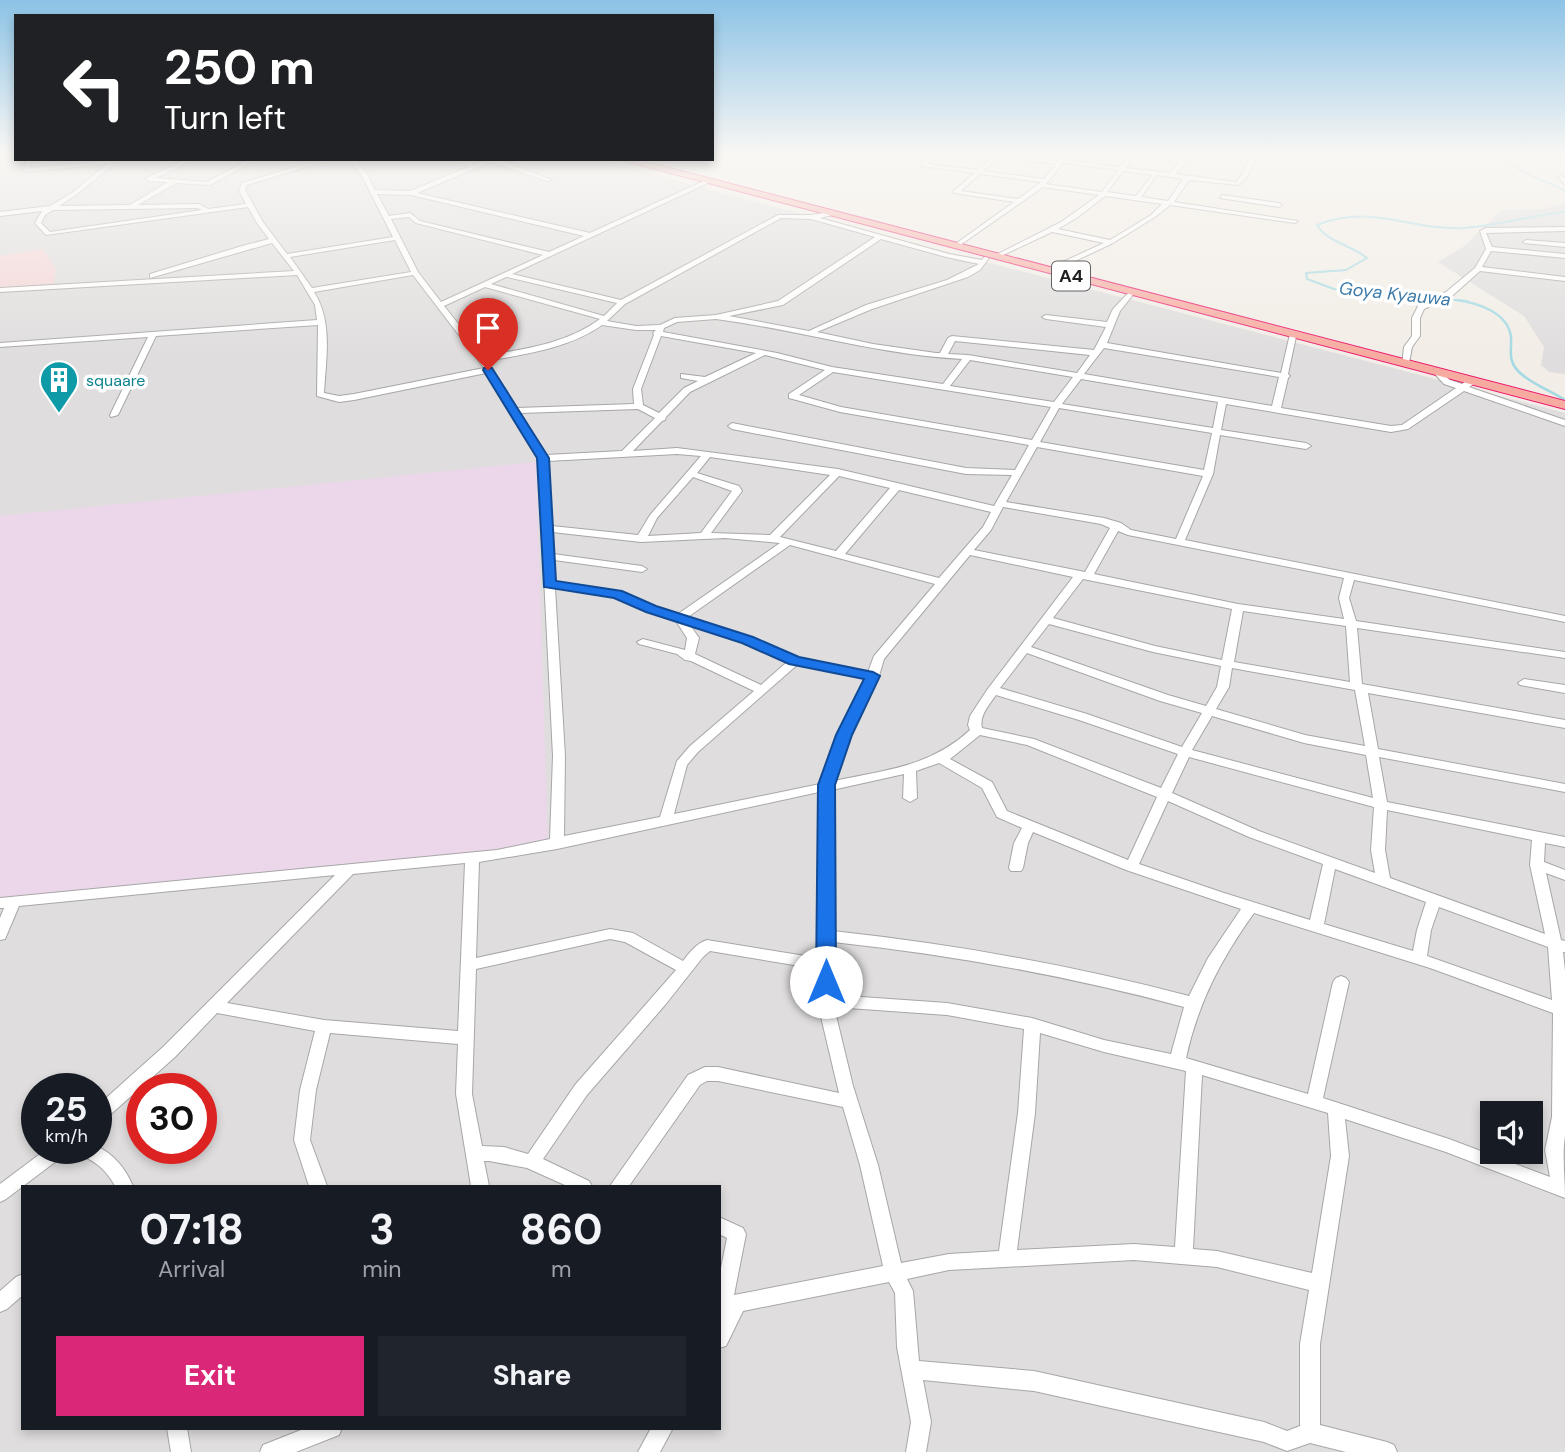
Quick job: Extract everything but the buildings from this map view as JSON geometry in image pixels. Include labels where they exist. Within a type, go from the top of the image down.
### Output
[{"type":"highway","name":"A4","points":[[861,222],[956,246],[989,258],[1132,291],[1405,363],[1468,384],[1520,393],[1565,405]]},
{"type":"street","points":[[39,222],[48,234],[139,222]]},
{"type":"street","points":[[261,222],[319,305],[323,322],[320,394],[327,397],[354,397],[488,370]]},
{"type":"street","points":[[388,222],[415,273],[482,359],[543,458],[559,756],[557,844]]},
{"type":"street","points":[[418,222],[549,254]]},
{"type":"street","points":[[534,222],[591,235]]},
{"type":"street","points":[[440,305],[619,222]]},
{"type":"street","points":[[482,359],[558,343],[602,320],[622,302],[767,222]]},
{"type":"street","points":[[827,222],[880,237],[989,258]]},
{"type":"street","points":[[956,246],[990,222]]},
{"type":"street","points":[[810,333],[873,306],[981,268],[989,258],[1067,222]]},
{"type":"street","points":[[1050,271],[1111,242],[1142,222]]},
{"type":"street","points":[[1489,249],[1482,232],[1486,230],[1565,229]]},
{"type":"street","points":[[1052,230],[1111,242]]},
{"type":"street","points":[[639,406],[637,389],[659,330],[675,320],[716,317],[780,303],[880,237]]},
{"type":"street","points":[[285,256],[397,238]]},
{"type":"street","points":[[133,282],[275,240]]},
{"type":"street","points":[[1526,242],[1565,245]]},
{"type":"street","points":[[1489,249],[1565,256]]},
{"type":"street","points":[[1405,363],[1408,347],[1416,336],[1416,317],[1421,308],[1449,294],[1478,269],[1489,249]]},
{"type":"street","points":[[1478,269],[1565,279]]},
{"type":"street","points":[[0,290],[299,273]]},
{"type":"street","points":[[310,290],[415,273]]},
{"type":"street","points":[[507,275],[622,302]]},
{"type":"street","points":[[485,285],[602,320],[763,352],[832,369],[1306,446]]},
{"type":"street","points":[[916,1452],[921,1422],[911,1376],[904,1291],[894,1274],[869,1165],[850,1102],[825,1000],[826,785],[844,735],[873,676],[877,659],[887,644],[968,552],[999,507],[1055,407],[1102,345],[1116,311],[1132,291]]},
{"type":"street","points":[[716,317],[779,325],[898,352],[968,356],[1391,429],[1405,427],[1468,384],[1565,424]]},
{"type":"street","points":[[1046,317],[1110,325]]},
{"type":"street","points":[[0,345],[323,322]]},
{"type":"street","points":[[114,415],[153,334]]},
{"type":"street","points":[[1276,409],[1294,334]]},
{"type":"street","points":[[943,356],[952,338],[1096,354]]},
{"type":"street","points":[[1102,345],[1286,376]]},
{"type":"street","points":[[626,452],[687,390],[763,352]]},
{"type":"street","points":[[945,387],[968,356]]},
{"type":"street","points":[[832,369],[792,396],[840,409],[1208,474]]},
{"type":"street","points":[[684,376],[706,380]]},
{"type":"street","points":[[1180,541],[1208,474],[1223,399]]},
{"type":"street","points":[[513,411],[639,406],[662,418]]},
{"type":"street","points":[[732,426],[966,471],[989,474],[1001,471],[1018,473]]},
{"type":"street","points":[[543,458],[677,451],[838,472],[999,507],[1104,521],[1128,532],[1565,619]]},
{"type":"street","points":[[640,539],[661,507],[708,454]]},
{"type":"street","points":[[773,538],[838,472]]},
{"type":"street","points":[[692,474],[736,488],[737,491],[731,505],[708,526],[704,537]]},
{"type":"street","points":[[837,556],[897,486]]},
{"type":"street","points":[[977,731],[974,725],[976,716],[993,690],[1084,576],[1117,526]]},
{"type":"street","points":[[546,528],[640,539],[746,535],[773,538],[941,582]]},
{"type":"street","points":[[680,618],[788,542]]},
{"type":"street","points":[[968,552],[1238,607],[1565,655]]},
{"type":"street","points":[[548,556],[642,569]]},
{"type":"street","points":[[1350,576],[1344,598],[1351,624],[1358,688],[1381,804],[1378,850],[1384,882]]},
{"type":"street","points":[[549,584],[617,594],[748,640],[795,661],[873,676]]},
{"type":"street","points":[[1131,867],[1185,752],[1223,687],[1238,607]]},
{"type":"street","points":[[680,618],[692,638],[689,657]]},
{"type":"street","points":[[1048,620],[1153,649],[1565,724]]},
{"type":"street","points":[[643,642],[681,652],[760,690]]},
{"type":"street","points":[[1025,649],[1209,711],[1304,739],[1565,788]]},
{"type":"street","points":[[665,821],[681,764],[694,749],[795,661]]},
{"type":"street","points":[[1524,683],[1565,690]]},
{"type":"street","points":[[993,690],[1185,752],[1381,804],[1565,842]]},
{"type":"street","points":[[0,935],[7,903],[347,872],[472,858],[557,844],[910,768],[941,759],[958,750],[977,731]]},
{"type":"street","points":[[977,731],[1030,741],[1254,834],[1560,946]]},
{"type":"street","points":[[941,759],[987,785],[1002,814],[1131,867],[1464,973],[1563,1010]]},
{"type":"street","points":[[910,768],[910,797]]},
{"type":"street","points":[[1016,868],[1021,843],[1030,826]]},
{"type":"street","points":[[1539,836],[1537,865],[1560,946],[1563,1010],[1560,1116],[1554,1150],[1563,1189]]},
{"type":"street","points":[[472,858],[464,1094],[480,1185]]},
{"type":"street","points":[[1315,927],[1330,862]]},
{"type":"street","points":[[1537,865],[1565,875]]},
{"type":"street","points":[[112,1103],[169,1052],[347,872]]},
{"type":"street","points":[[1419,960],[1424,930],[1434,901]]},
{"type":"street","points":[[1184,1256],[1186,1064],[1191,1003],[1210,968],[1251,907]]},
{"type":"street","points":[[470,965],[573,940],[610,934],[628,937],[686,969]]},
{"type":"street","points":[[826,936],[932,948],[1040,965],[1110,980],[1191,1003]]},
{"type":"street","points":[[532,1162],[581,1090],[707,946],[827,965]]},
{"type":"street","points":[[1314,1102],[1341,982]]},
{"type":"street","points":[[825,1000],[947,1009],[1032,1024],[1104,1046],[1186,1064],[1314,1102],[1449,1146],[1563,1189]]},
{"type":"street","points":[[213,1006],[324,1026],[465,1038]]},
{"type":"street","points":[[1007,1259],[1032,1080],[1032,1024]]},
{"type":"street","points":[[318,1185],[302,1140],[308,1090],[324,1026]]},
{"type":"street","points":[[620,1185],[694,1080],[705,1074],[718,1074],[850,1102]]},
{"type":"street","points":[[1310,1433],[1310,1344],[1339,1156],[1336,1109]]},
{"type":"street","points":[[474,1154],[499,1152],[532,1162],[581,1185]]},
{"type":"street","points":[[0,1195],[40,1164]]},
{"type":"street","points":[[110,1164],[118,1171],[124,1185]]},
{"type":"street","points":[[721,1226],[737,1234],[721,1329]]},
{"type":"street","points":[[726,1305],[949,1262],[1134,1252],[1217,1259],[1320,1284]]},
{"type":"street","points":[[0,1303],[21,1285]]},
{"type":"street","points":[[911,1376],[918,1370],[1034,1381],[1264,1432],[1286,1447],[1310,1433],[1387,1452]]},
{"type":"street","points":[[177,1430],[181,1452]]},
{"type":"street","points":[[270,1452],[327,1430]]},
{"type":"street","points":[[648,1452],[662,1430]]},
{"type":"shaded area","points":[[0,222],[832,222],[1565,413],[1565,1452],[0,1452]]},
{"type":"shaded area","points":[[1490,222],[1565,222],[1565,374],[1549,372],[1541,365],[1544,347],[1524,316],[1438,262],[1463,247]]},
{"type":"shaded area","points":[[43,249],[56,269],[53,286],[0,289],[0,256]]},
{"type":"shaded area","points":[[536,462],[548,844],[0,902],[0,516]]},
{"type":"waterway","name":"Goya Kyauwa","points":[[1328,222],[1317,225],[1321,231],[1367,258],[1346,270],[1306,273],[1307,279],[1334,289],[1458,300]]},
{"type":"waterway","name":"Goya Kyauwa","points":[[1405,222],[1445,228],[1506,222]]},
{"type":"waterway","name":"Goya Kyauwa","points":[[1458,300],[1467,301]]},
{"type":"waterway","name":"Goya Kyauwa","points":[[1458,300],[1482,306],[1498,315],[1509,328],[1511,359],[1515,368],[1529,380],[1565,400]]},
{"type":"place","name":"squaare","points":[[59,414]]},
{"type":"route","points":[[488,370],[543,458],[549,584],[617,594],[651,609],[748,640],[795,661],[873,676],[844,735],[826,785],[826,982]]}]
